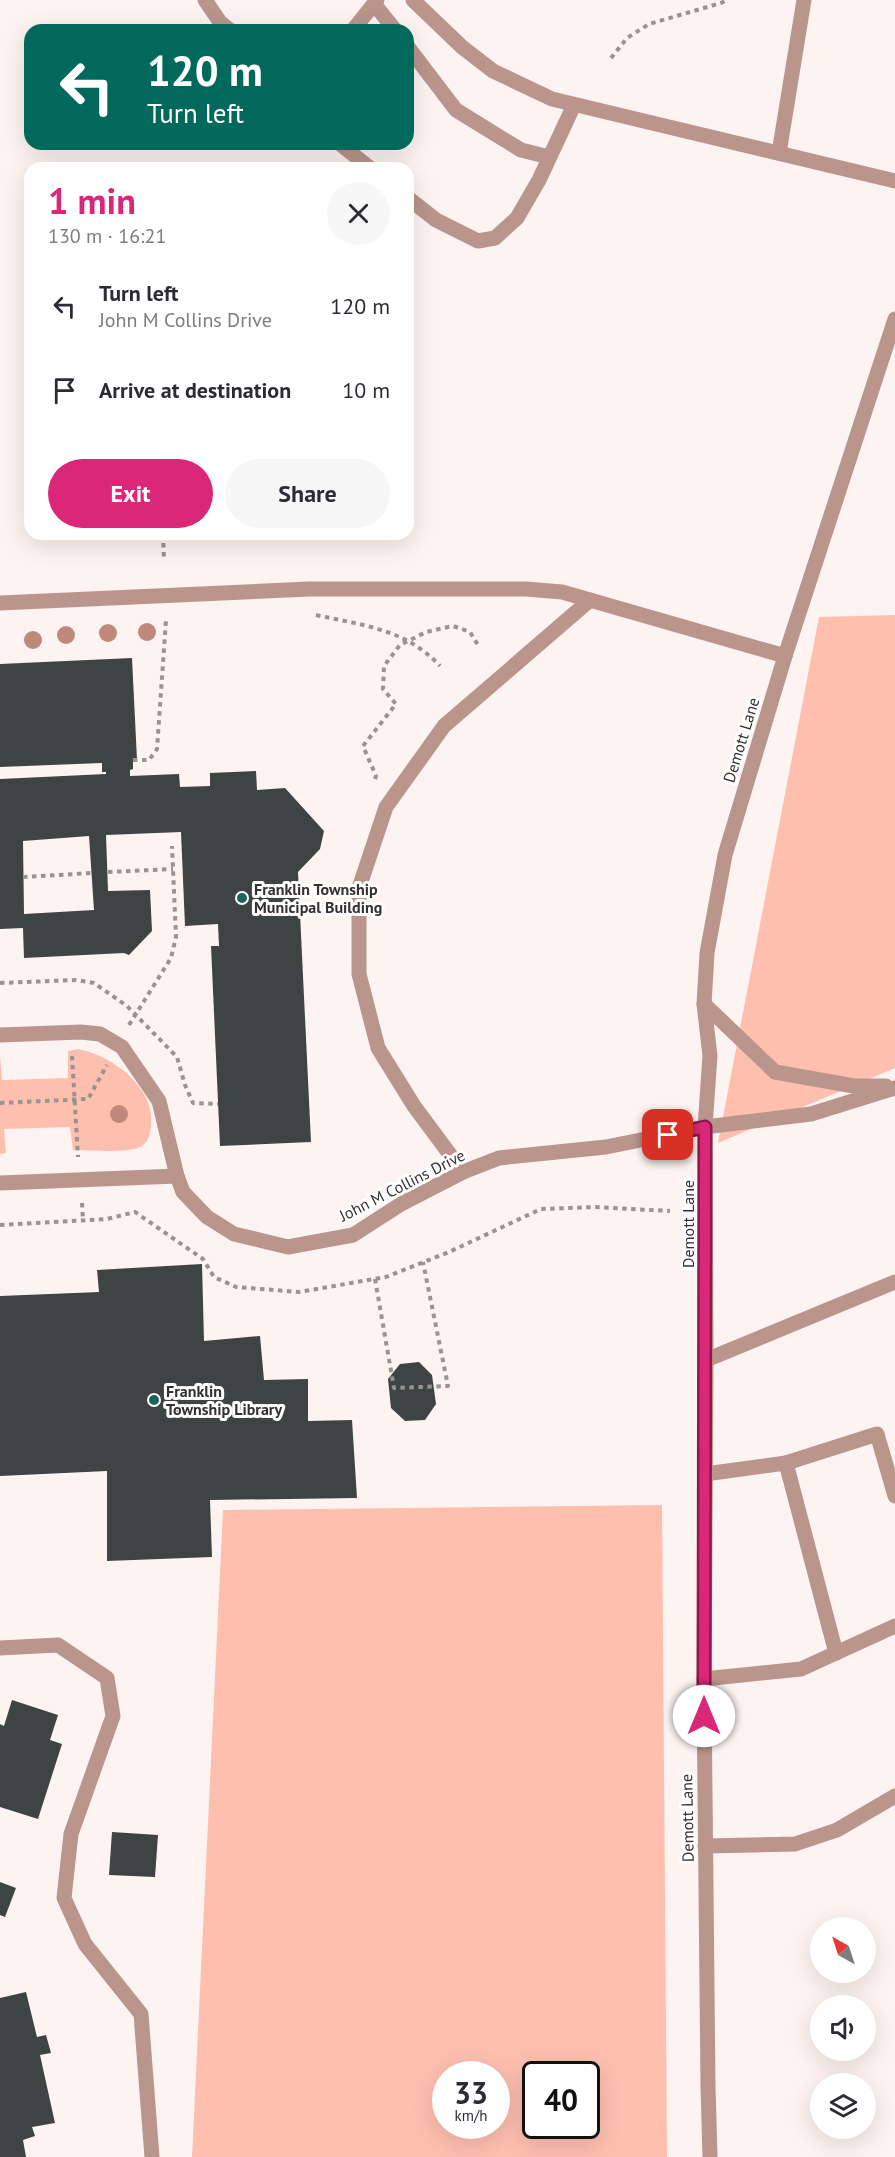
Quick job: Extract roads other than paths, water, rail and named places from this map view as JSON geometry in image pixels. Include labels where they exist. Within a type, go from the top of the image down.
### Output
[{"type":"street","points":[[205,0],[222,24]]},
{"type":"street","points":[[413,0],[462,47],[493,71],[552,99],[895,181]]},
{"type":"street","points":[[779,153],[804,0]]},
{"type":"street","points":[[358,24],[376,2],[390,24]]},
{"type":"street","points":[[414,55],[456,110],[521,150],[549,157]]},
{"type":"street","points":[[414,203],[436,220],[478,241],[495,238],[517,218],[539,180],[574,105]]},
{"type":"street","points":[[348,150],[362,162]]},
{"type":"street","name":"Demott Lane","points":[[710,2157],[704,1679],[705,1127],[710,1056],[704,1004],[707,953],[725,855],[785,656],[895,319]]},
{"type":"street","points":[[0,603],[319,589],[526,589],[562,592],[785,656]]},
{"type":"street","points":[[463,1172],[414,1106],[378,1048],[359,974],[359,888],[386,807],[444,726],[590,600]]},
{"type":"street","points":[[704,1004],[774,1072],[854,1086],[895,1087]]},
{"type":"street","name":"John M Collins Drive","points":[[0,1035],[81,1032],[100,1034],[118,1044],[159,1101],[183,1192],[207,1216],[234,1234],[288,1247],[353,1235],[401,1204],[463,1172],[499,1158],[606,1148],[705,1127],[811,1114],[895,1087]]},
{"type":"street","points":[[0,1183],[177,1176]]},
{"type":"street","points":[[706,1360],[895,1282]]},
{"type":"street","points":[[705,1474],[786,1463],[877,1434],[895,1496]]},
{"type":"street","points":[[786,1463],[836,1653]]},
{"type":"street","points":[[704,1679],[801,1669],[895,1626]]},
{"type":"street","points":[[0,1648],[58,1645],[107,1678],[113,1716],[71,1834],[64,1898],[85,1944],[141,2014],[152,2157]]},
{"type":"street","points":[[705,1846],[795,1844],[837,1830],[895,1797]]},
{"type":"place","name":"Franklin Township Municipal Building","points":[[242,898]]},
{"type":"place","name":"Franklin Township Library","points":[[154,1400]]}]
